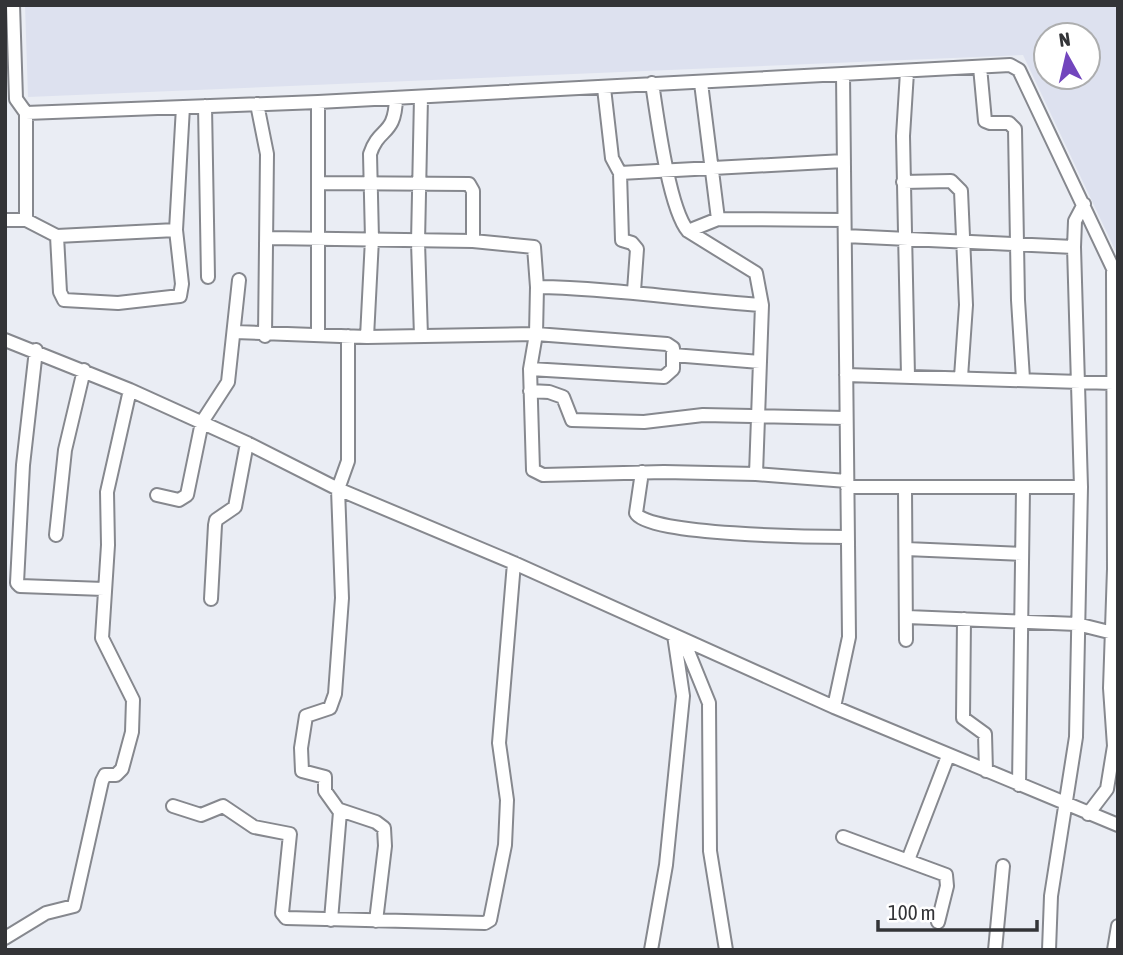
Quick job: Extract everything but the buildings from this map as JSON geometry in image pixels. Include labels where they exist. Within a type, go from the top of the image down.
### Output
[{"type":"street","points":[[13,5],[16,99],[26,113],[26,220]]},
{"type":"street","points":[[26,113],[318,103],[1010,65],[1019,70],[1115,273],[1113,383],[1116,746],[1107,789],[1088,814]]},
{"type":"street","points":[[980,67],[985,121],[1014,126],[1019,246],[1018,300],[1023,379]]},
{"type":"street","points":[[906,72],[903,182],[906,239],[904,305],[908,376]]},
{"type":"street","points":[[834,707],[849,637],[843,74]]},
{"type":"street","points":[[701,82],[714,168],[718,219]]},
{"type":"street","points":[[652,83],[667,171],[681,223],[688,231],[756,273],[762,305],[756,474]]},
{"type":"street","points":[[604,88],[612,158],[620,173],[622,240],[632,243],[637,249],[634,291]]},
{"type":"street","points":[[421,97],[418,242],[421,336]]},
{"type":"street","points":[[367,337],[372,239],[370,155],[373,146],[394,121],[396,98]]},
{"type":"street","points":[[318,103],[318,335]]},
{"type":"street","points":[[257,104],[267,154],[265,336]]},
{"type":"street","points":[[205,106],[208,277]]},
{"type":"street","points":[[57,236],[62,298],[118,303],[180,296],[182,285],[176,230],[183,107]]},
{"type":"street","points":[[620,173],[844,161]]},
{"type":"street","points":[[903,182],[951,181],[959,186],[966,305],[961,377]]},
{"type":"street","points":[[319,183],[471,186],[473,241]]},
{"type":"street","points":[[1049,950],[1051,896],[1076,737],[1081,488],[1074,247],[1075,221],[1084,204]]},
{"type":"street","points":[[688,231],[718,219],[844,220]]},
{"type":"street","points":[[5,220],[26,220],[57,236],[176,230]]},
{"type":"street","points":[[845,236],[1074,247]]},
{"type":"street","points":[[268,238],[473,241],[534,247],[537,287],[536,334],[530,369],[530,460],[531,467],[537,474],[756,474],[905,487],[1081,488]]},
{"type":"street","points":[[157,495],[179,500],[186,498],[202,422],[228,382],[239,279]]},
{"type":"street","points":[[537,287],[634,291],[687,300],[762,305]]},
{"type":"street","points":[[235,332],[265,336],[367,337],[536,334],[667,344],[673,348],[672,372],[664,377],[530,369]]},
{"type":"street","points":[[348,336],[348,461],[338,489],[342,598],[335,694],[330,708],[311,713],[304,721],[301,767],[304,772],[325,777],[326,792],[340,810],[376,822],[384,828],[385,846],[376,921]]},
{"type":"street","points":[[5,340],[36,350],[130,390],[247,443],[338,489],[514,563],[834,707],[1118,825]]},
{"type":"street","points":[[36,350],[23,465],[17,583],[20,586],[104,589]]},
{"type":"street","points":[[673,355],[760,362]]},
{"type":"street","points":[[56,536],[65,450],[84,370]]},
{"type":"street","points":[[846,375],[1113,383]]},
{"type":"street","points":[[5,938],[46,912],[74,906],[104,775],[116,775],[122,769],[132,733],[133,700],[118,667],[103,644],[108,545],[107,492],[130,390]]},
{"type":"street","points":[[530,391],[549,392],[563,397],[572,420],[644,422],[703,415],[846,418]]},
{"type":"street","points":[[211,599],[215,525],[235,506],[247,443]]},
{"type":"street","points":[[642,472],[636,513],[643,521],[689,530],[848,537]]},
{"type":"street","points":[[905,487],[906,640]]},
{"type":"street","points":[[1019,785],[1019,621],[1023,489]]},
{"type":"street","points":[[906,549],[1022,554]]},
{"type":"street","points":[[173,806],[201,815],[223,806],[254,827],[288,833],[290,843],[283,916],[331,920],[485,923],[493,917],[499,867],[505,845],[507,800],[499,743],[514,563]]},
{"type":"street","points":[[907,617],[1077,624],[1115,633]]},
{"type":"street","points":[[964,619],[963,718],[985,734],[986,771]]},
{"type":"street","points":[[650,950],[666,865],[683,696],[678,637]]},
{"type":"street","points":[[678,637],[709,703],[710,851],[726,950]]},
{"type":"street","points":[[908,860],[948,756]]},
{"type":"street","points":[[331,920],[340,810]]},
{"type":"street","points":[[844,837],[947,876],[938,922]]},
{"type":"street","points":[[995,950],[1003,866]]},
{"type":"street","points":[[1114,950],[1118,926]]},
{"type":"shaded area","points":[[25,5],[1118,5],[1118,256],[1040,91],[1102,91],[1102,21],[1032,21],[1032,74],[1023,55],[28,97]]}]
